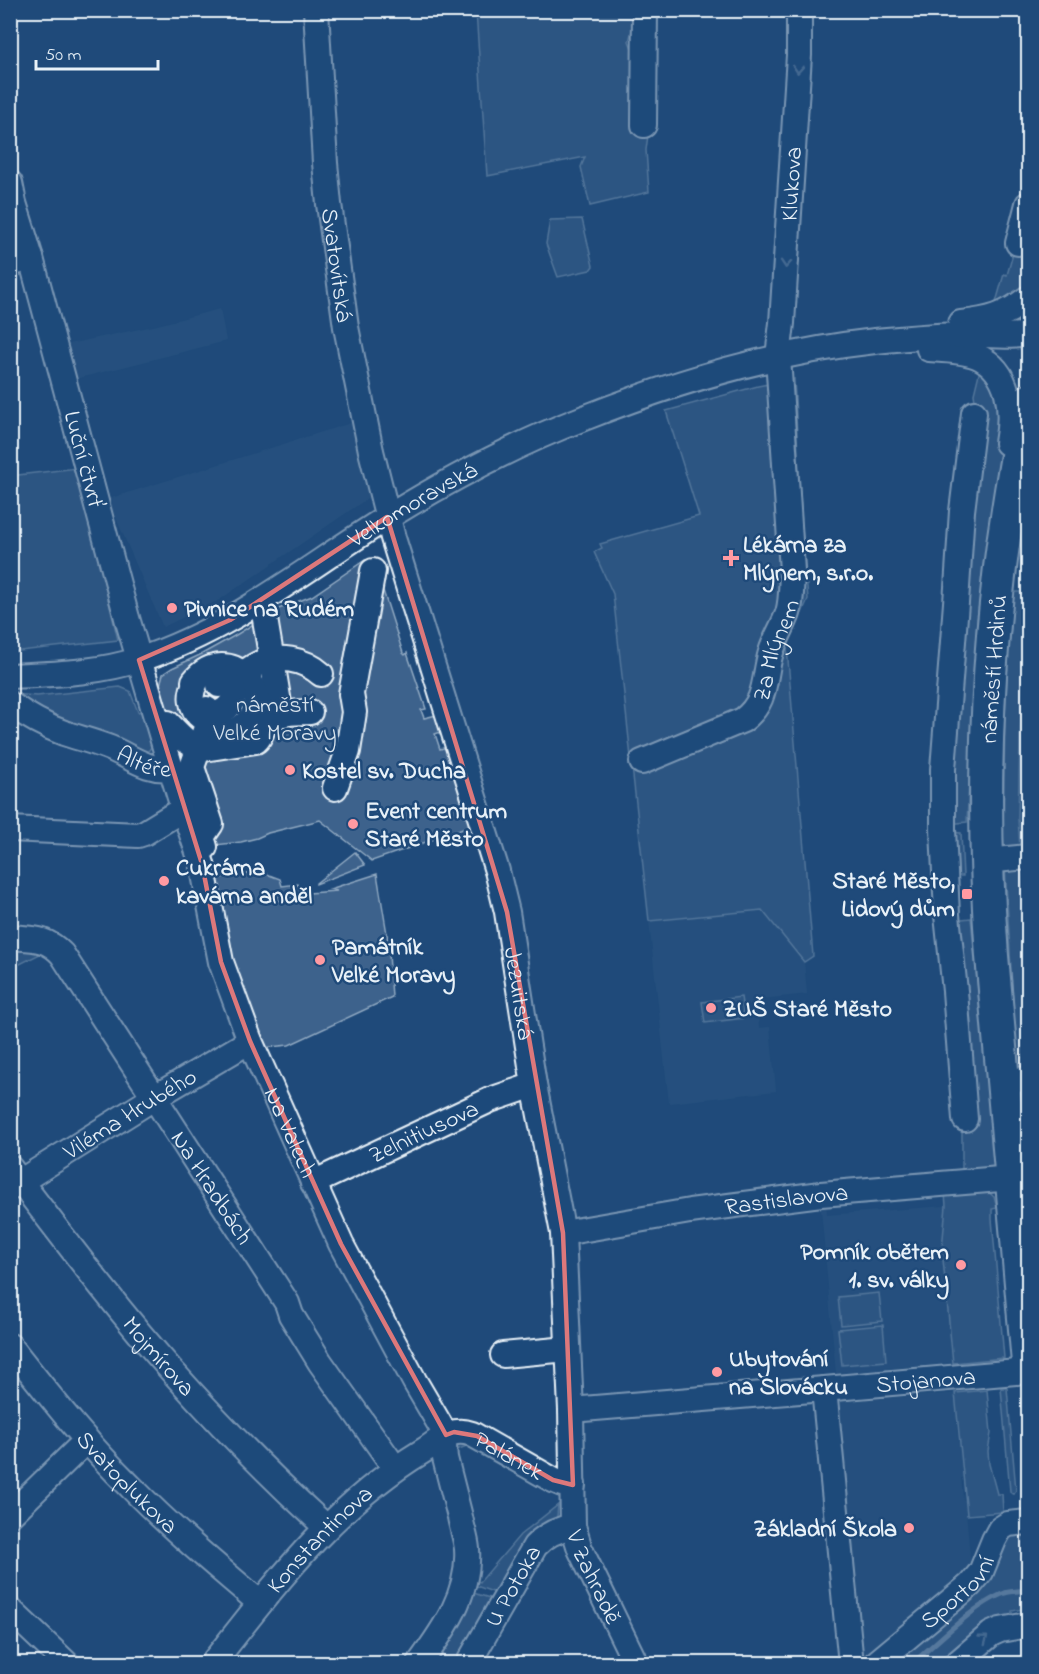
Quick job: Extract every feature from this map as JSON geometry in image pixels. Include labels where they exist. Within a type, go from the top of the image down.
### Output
[{"type":"main road","name":"náměstí Hrdinů","points":[[1029,401],[996,605],[986,784],[986,861],[992,956],[1016,1080],[1012,1178],[1025,1275],[1029,1363]]},
{"type":"street","name":"Svatovítská","points":[[316,10],[325,163],[340,286],[371,451],[387,517]]},
{"type":"street","points":[[644,125],[645,10]]},
{"type":"street","name":"Klukova","points":[[778,357],[799,55],[799,10]]},
{"type":"street","name":"Luční čtvrť","points":[[10,183],[21,261],[95,502],[139,660]]},
{"type":"street","points":[[1018,243],[1029,204]]},
{"type":"street","name":"Velkomoravská","points":[[875,341],[896,330],[988,320],[1004,314],[1029,298]]},
{"type":"street","name":"Velkomoravská","points":[[10,676],[70,673],[113,666],[139,660],[180,645],[230,620],[387,517],[480,465],[581,418],[643,396],[714,374],[826,347],[964,335],[1023,337]]},
{"type":"street","name":"Velkomoravská","points":[[826,347],[856,352],[931,349],[962,352],[978,356],[988,363],[997,371],[1007,394],[1011,423],[1004,468],[1004,489],[1015,485]]},
{"type":"street","name":"Za Mlýnem","points":[[642,762],[743,720],[754,709],[763,692],[771,652],[789,611],[791,591],[778,357]]},
{"type":"street","points":[[1015,485],[1009,483],[1029,387]]},
{"type":"street","points":[[964,1119],[956,991],[947,915],[943,777],[962,511],[974,413]]},
{"type":"street","name":"Jezuitská","points":[[387,517],[507,912],[534,1085],[562,1233],[573,1485]]},
{"type":"street","points":[[335,788],[348,751],[354,712],[351,694],[373,571]]},
{"type":"street","points":[[264,613],[281,715]]},
{"type":"street","points":[[168,723],[207,713],[255,665],[272,659],[303,663],[321,674]]},
{"type":"street","points":[[139,660],[207,713],[256,741],[266,723],[273,717],[310,712]]},
{"type":"street","name":"Altéře","points":[[10,704],[50,727],[109,747],[148,767],[163,769],[207,713]]},
{"type":"street","points":[[205,847],[202,837],[211,824],[207,713]]},
{"type":"street","name":"Altéře","points":[[10,829],[138,835],[184,811],[207,713]]},
{"type":"street","name":"Na Valech","points":[[184,811],[202,864],[221,962],[250,1041],[341,1244],[446,1435]]},
{"type":"street","points":[[986,861],[1029,857]]},
{"type":"street","name":"Na Hradbách","points":[[10,937],[38,939],[53,944],[62,954],[286,1303],[320,1362],[395,1468]]},
{"type":"street","name":"Viléma Hrubého","points":[[14,1179],[250,1041]]},
{"type":"street","name":"Zelnitiusova","points":[[313,1183],[490,1100],[534,1085]]},
{"type":"street","name":"Rastislavova","points":[[562,1233],[690,1211],[821,1194],[1012,1178]]},
{"type":"street","name":"Mojmírova","points":[[14,1179],[171,1370],[225,1430],[326,1527]]},
{"type":"street","name":"Svatoplukova","points":[[10,1346],[87,1440],[128,1485],[185,1539],[260,1603]]},
{"type":"street","points":[[503,1355],[568,1349]]},
{"type":"street","name":"Stojanova","points":[[571,1410],[1029,1371]]},
{"type":"street","points":[[824,1389],[850,1664]]},
{"type":"street","name":"Palánek","points":[[446,1435],[458,1431],[472,1434],[553,1480],[573,1485]]},
{"type":"street","points":[[419,1664],[456,1605],[465,1571],[467,1550],[445,1458],[446,1435]]},
{"type":"street","name":"Konstantinova","points":[[212,1664],[260,1603],[326,1527],[395,1468],[446,1435]]},
{"type":"street","points":[[10,1515],[87,1440]]},
{"type":"street","name":"V Zahradě","points":[[573,1485],[573,1526],[580,1549],[636,1664]]},
{"type":"street","name":"Sportovní","points":[[875,1664],[970,1585],[981,1572],[1000,1529],[1008,1524],[1029,1522]]},
{"type":"street","name":"U Potoka","points":[[468,1664],[535,1546],[546,1536],[562,1528],[573,1526]]},
{"type":"street","points":[[10,1610],[67,1664]]},
{"type":"street","points":[[956,1664],[991,1634],[1000,1630],[1029,1625]]},
{"type":"highlighted area","points":[[387,517],[507,912],[563,1233],[573,1485],[553,1480],[477,1436],[454,1432],[446,1435],[341,1244],[250,1041],[221,962],[202,864],[139,660],[230,620]]},
{"type":"shaded area","points":[[220,309],[226,341],[75,379],[69,344]]},
{"type":"shaded area","points":[[351,423],[368,498],[219,600],[163,627],[108,499]]},
{"type":"shaded area","name":"ZUŠ Staré Město","points":[[762,909],[804,962],[807,994],[761,999],[763,1018],[758,1019],[759,1028],[770,1027],[776,1091],[669,1103],[649,921]]},
{"type":"shaded area","points":[[826,1202],[827,1215],[946,1206],[942,1249],[953,1363],[836,1373],[821,1208]]},
{"type":"shaded area","name":"Základní Škola","points":[[955,1393],[971,1570],[863,1659],[839,1402]]},
{"type":"green space","points":[[476,11],[634,11],[634,23],[629,41],[636,59],[648,135],[646,150],[649,192],[590,206],[581,167],[585,157],[487,176]]},
{"type":"green space","points":[[582,219],[593,266],[590,270],[558,277],[546,244],[550,220]]},
{"type":"green space","points":[[1013,254],[1028,258],[1028,287],[995,306],[1004,274],[1007,275]]},
{"type":"green space","points":[[981,365],[995,377],[1003,430],[977,619],[967,822],[948,824],[978,421],[974,394]]},
{"type":"green space","points":[[794,379],[808,599],[787,648],[813,956],[804,962],[762,910],[649,921],[613,594],[594,552],[602,548],[600,544],[699,516],[666,411],[758,386]]},
{"type":"green space","points":[[77,468],[118,640],[11,652],[10,476]]},
{"type":"green space","name":"náměstí Velké Moravy","points":[[365,560],[379,578],[403,653],[405,655],[407,653],[426,709],[421,710],[424,718],[441,714],[443,728],[441,732],[435,734],[440,749],[447,747],[477,842],[472,846],[463,829],[372,861],[320,820],[241,842],[207,846],[195,767],[175,742],[160,685],[163,674],[236,635],[276,610],[312,596]]},
{"type":"green space","points":[[1014,592],[1024,592],[1018,818],[1028,971],[1028,1166],[1022,1159],[1003,831],[1005,721]]},
{"type":"green space","points":[[120,687],[130,691],[138,712],[145,710],[152,746],[146,754],[33,712],[12,694],[37,696]]},
{"type":"green space","points":[[949,832],[961,833],[963,876],[956,876]]},
{"type":"green space","points":[[355,852],[365,865],[316,884],[316,883]]},
{"type":"green space","points":[[261,872],[280,879],[282,886],[298,884],[299,892],[278,896],[279,901],[308,893],[337,891],[330,889],[377,874],[388,940],[392,997],[289,1045],[263,1049],[239,990],[211,879]]},
{"type":"green space","points":[[971,918],[995,1168],[962,1177],[962,1124],[952,920]]},
{"type":"green space","points":[[11,927],[46,951],[18,965],[11,952]]},
{"type":"green space","points":[[741,997],[744,1018],[705,1023],[702,1002]]},
{"type":"green space","points":[[986,1190],[994,1197],[997,1208],[992,1209],[992,1219],[1004,1358],[953,1363],[942,1249],[945,1193]]},
{"type":"green space","points":[[879,1293],[882,1321],[841,1325],[838,1297]]},
{"type":"green space","points":[[883,1325],[886,1361],[842,1365],[838,1329]]},
{"type":"green space","points":[[1001,1388],[1007,1388],[1016,1490],[1014,1494],[1010,1491]]},
{"type":"green space","points":[[987,1390],[991,1433],[988,1451],[989,1464],[997,1494],[1002,1494],[1003,1512],[967,1515],[955,1393]]},
{"type":"green space","points":[[452,1443],[474,1443],[454,1451],[479,1548],[477,1581],[480,1582],[520,1535],[558,1505],[557,1517],[523,1544],[504,1576],[501,1595],[468,1583]]},
{"type":"green space","points":[[1016,1533],[1022,1534],[1028,1540],[1028,1608],[1012,1611],[1012,1618],[990,1624],[943,1663],[887,1664],[997,1544]]},
{"type":"green space","points":[[467,1591],[499,1601],[461,1663],[428,1664]]},
{"type":"waterway","points":[[912,1664],[982,1605],[1005,1593],[1028,1590]]},
{"type":"place","name":"Lékárna za Mlýnem, s.r.o.","points":[[731,558]]},
{"type":"place","name":"Pivnice na Rudém","points":[[172,608]]},
{"type":"place","name":"Kostel sv. Ducha","points":[[290,770]]},
{"type":"place","name":"Event centrum Staré Město","points":[[353,824]]},
{"type":"place","name":"Cukrárna kavárna anděl","points":[[164,881]]},
{"type":"place","name":"Staré Město, Lidový dům","points":[[967,894]]},
{"type":"place","name":"Památník Velké Moravy","points":[[320,960]]},
{"type":"place","name":"ZUŠ Staré Město","points":[[711,1008]]},
{"type":"place","name":"Pomník obětem 1. sv. války","points":[[961,1265]]},
{"type":"place","name":"Ubytování na Slovácku","points":[[717,1372]]},
{"type":"place","name":"Základní Škola","points":[[909,1528]]}]
